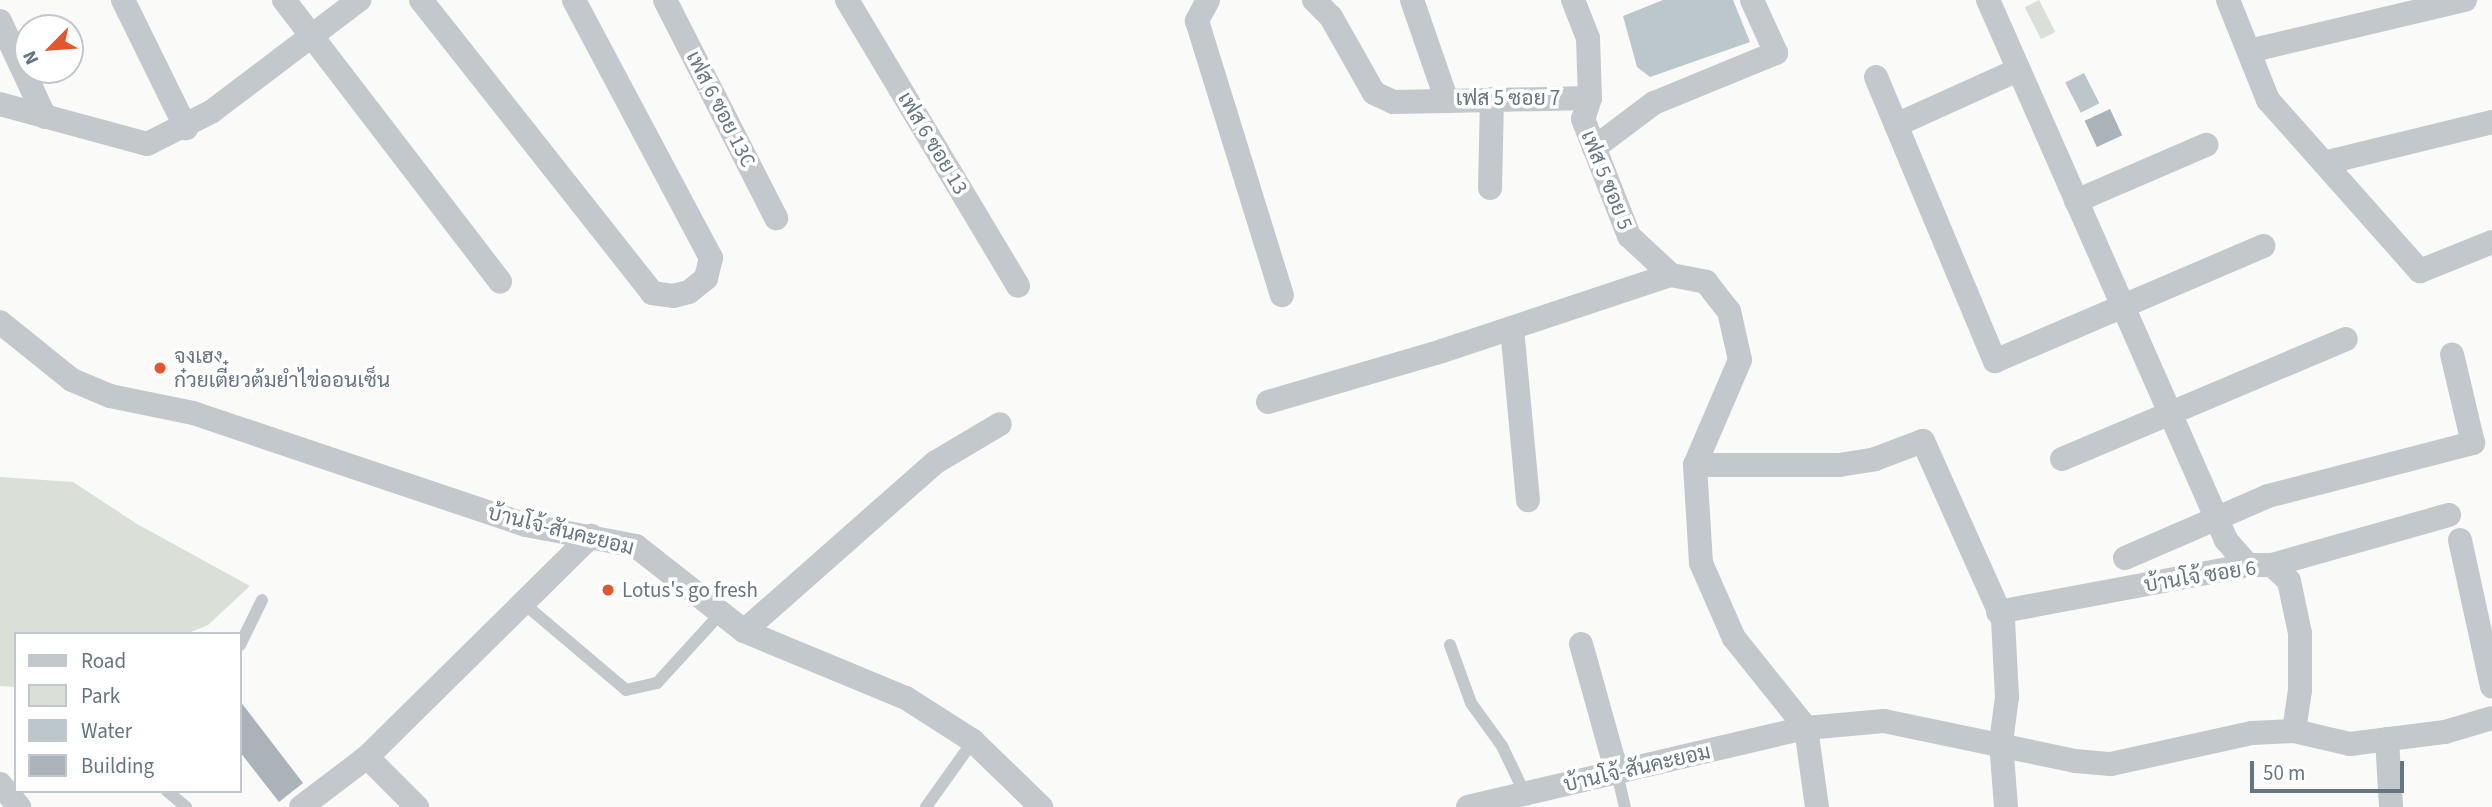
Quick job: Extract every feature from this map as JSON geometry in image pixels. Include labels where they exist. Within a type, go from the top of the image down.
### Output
[{"type":"street","points":[[123,0],[186,128]]},
{"type":"street","points":[[284,0],[500,282]]},
{"type":"street","points":[[0,104],[147,144],[186,128],[359,0]]},
{"type":"street","points":[[421,0],[652,293],[673,296],[689,292],[706,278],[711,258],[574,0]]},
{"type":"street","name":"เฟส 6 ซอย 13C","points":[[666,0],[776,218]]},
{"type":"street","name":"เฟส 6 ซอย 13","points":[[848,0],[1018,286]]},
{"type":"street","points":[[1208,0],[1197,22],[1282,295]]},
{"type":"street","points":[[1314,0],[1331,17],[1374,93],[1393,102],[1447,101]]},
{"type":"street","name":"เฟส 5 ซอย 7","points":[[1412,0],[1447,101],[1590,98]]},
{"type":"street","name":"เฟส 5 ซอย 5","points":[[1573,0],[1588,37],[1590,98],[1583,119],[1629,236],[1671,275]]},
{"type":"street","points":[[1594,148],[1654,103],[1776,53],[1752,0]]},
{"type":"street","points":[[1988,0],[2225,540],[2260,565],[2449,515]]},
{"type":"street","points":[[2228,0],[2268,100],[2420,271],[2492,242]]},
{"type":"street","points":[[2249,51],[2465,0]]},
{"type":"street","points":[[0,21],[45,117]]},
{"type":"street","points":[[1896,125],[2018,70]]},
{"type":"street","points":[[1875,76],[1995,362],[2263,246]]},
{"type":"street","points":[[1490,188],[1492,99]]},
{"type":"street","points":[[2324,163],[2492,122]]},
{"type":"street","points":[[2076,201],[2206,145]]},
{"type":"street","points":[[1268,402],[1512,328],[1671,275],[1706,282],[1729,311],[1740,360],[1695,466],[1701,563],[1715,602],[1734,638],[1806,728],[1817,807]]},
{"type":"street","name":"บ้านโจ้-สันคะยอม","points":[[0,322],[72,380],[110,396],[193,413],[526,525],[636,545],[744,631],[906,698],[973,741],[1041,807]]},
{"type":"street","points":[[1512,328],[1528,500]]},
{"type":"street","points":[[2062,459],[2346,339]]},
{"type":"street","points":[[2125,558],[2268,496],[2473,443],[2452,354]]},
{"type":"street","points":[[744,631],[936,462],[1000,424]]},
{"type":"street","points":[[1695,466],[1839,465],[1875,459],[1923,441],[1998,612],[2007,645],[2001,742],[2006,807]]},
{"type":"street","points":[[301,807],[367,757],[591,536]]},
{"type":"street","points":[[2460,540],[2492,687]]},
{"type":"street","name":"บ้านโจ้ ซอย 6","points":[[1998,612],[2260,565],[2289,580],[2300,633],[2300,690],[2294,731]]},
{"type":"street","points":[[1581,644],[1618,773]]},
{"type":"street","name":"บ้านโจ้-สันคะยอม","points":[[1468,807],[1533,798],[1618,773],[1806,728],[1884,721],[2001,742],[2075,761],[2110,764],[2252,733],[2294,731],[2350,744],[2445,732],[2492,718]]},
{"type":"street","points":[[2387,739],[2391,807]]},
{"type":"street","points":[[367,757],[417,807]]},
{"type":"street","points":[[0,784],[19,807]]},
{"type":"lane","points":[[242,641],[262,600]]},
{"type":"lane","points":[[522,602],[626,690],[657,683],[721,613]]},
{"type":"lane","points":[[1450,645],[1471,703],[1502,746],[1533,798]]},
{"type":"lane","points":[[926,807],[973,741]]},
{"type":"lane","points":[[1618,773],[1625,807]]},
{"type":"lane","points":[[169,793],[186,807]]},
{"type":"green space","points":[[2039,0],[2055,32],[2041,39],[2025,7]]},
{"type":"green space","points":[[0,477],[73,482],[137,524],[250,586],[208,625],[191,632],[14,632],[14,687],[0,686]]},
{"type":"water","points":[[1663,0],[1733,0],[1750,42],[1650,77],[1637,67],[1623,16]]},
{"type":"water","points":[[2084,73],[2099,103],[2081,113],[2065,83]]},
{"type":"building","points":[[2110,109],[2122,135],[2097,147],[2085,121]]},
{"type":"building","points":[[242,704],[303,783],[279,802],[242,755]]},
{"type":"place","name":"จงเฮง ก๋วยเตี๋ยวต้มยำไข่ออนเซ็น","points":[[160,368]]},
{"type":"place","name":"Lotus's go fresh","points":[[608,590]]}]
